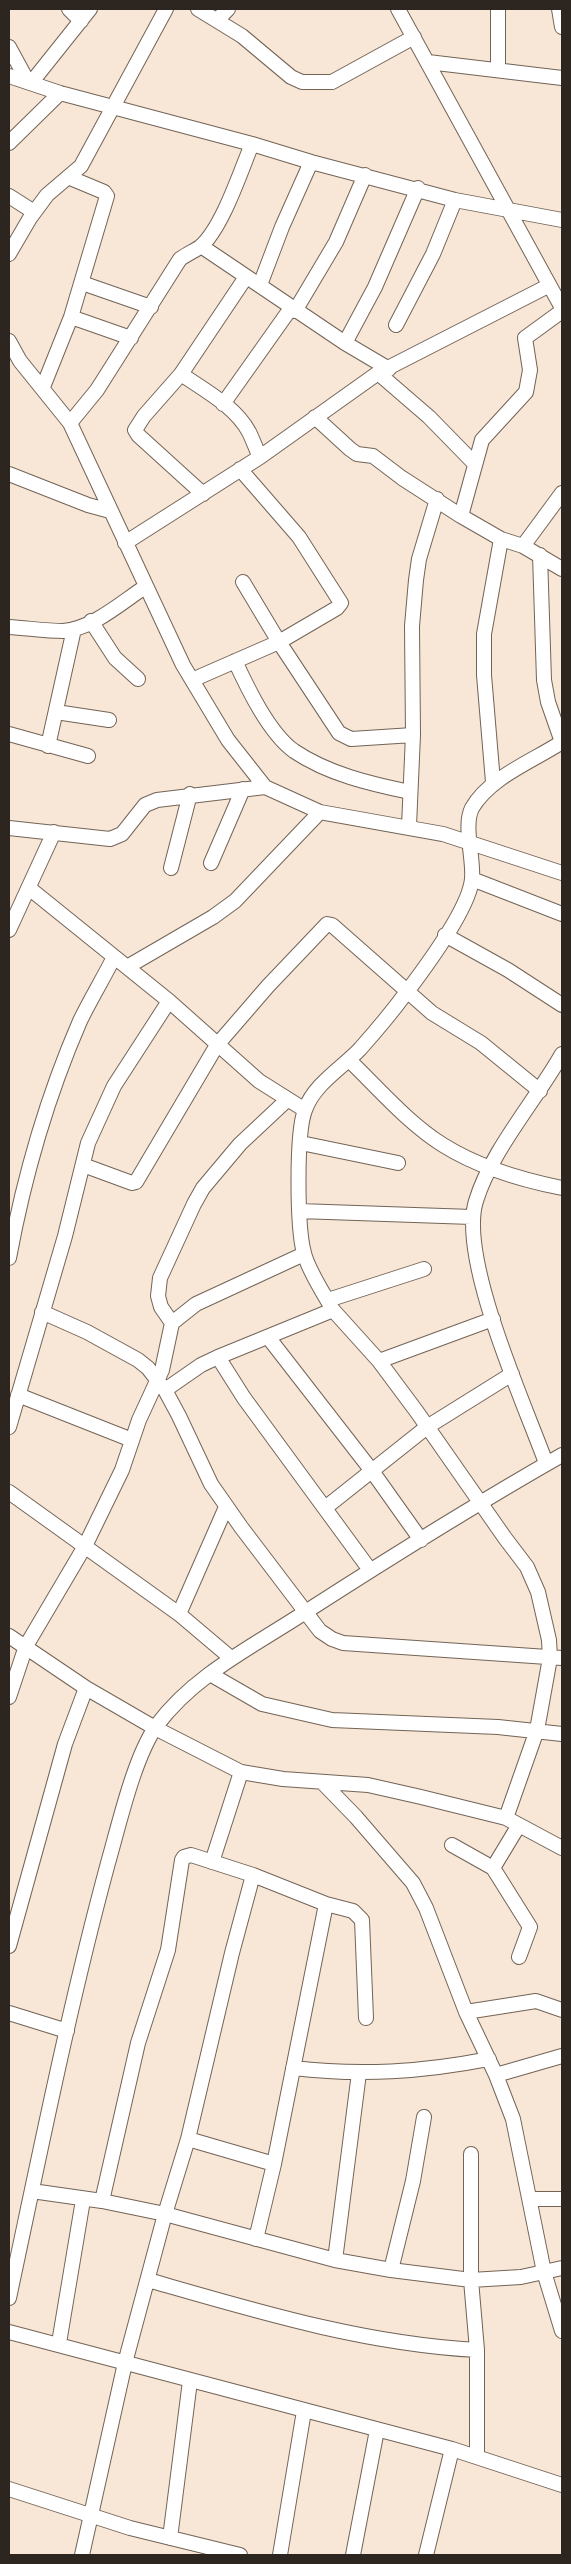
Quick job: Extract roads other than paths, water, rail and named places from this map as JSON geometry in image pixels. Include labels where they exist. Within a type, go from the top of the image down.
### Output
[{"type":"street","points":[[69,9],[81,20]]},
{"type":"street","points":[[30,82],[90,9]]},
{"type":"street","points":[[9,254],[34,212],[47,195],[81,166],[166,9]]},
{"type":"street","points":[[198,9],[262,51],[291,77],[302,82],[332,82],[342,78],[414,37]]},
{"type":"street","points":[[217,20],[228,9]]},
{"type":"street","points":[[398,9],[510,210],[548,286],[562,309],[524,338],[530,370],[526,392],[487,434],[479,446],[461,516]]},
{"type":"street","points":[[498,9],[498,70]]},
{"type":"street","points":[[559,9],[562,27]]},
{"type":"street","points":[[9,47],[30,82]]},
{"type":"street","points":[[428,62],[562,78]]},
{"type":"street","points":[[9,76],[60,93],[252,144],[311,162],[418,188],[455,200],[562,220]]},
{"type":"street","points":[[9,143],[60,93]]},
{"type":"street","points":[[70,423],[97,390],[180,259],[201,246],[219,219],[252,144]]},
{"type":"street","points":[[260,285],[282,227],[311,162]]},
{"type":"street","points":[[223,404],[293,309],[336,242],[365,175]]},
{"type":"street","points":[[43,388],[71,317],[82,283],[95,229],[107,196],[104,192],[68,177]]},
{"type":"street","points":[[345,343],[375,287],[418,188]]},
{"type":"street","points":[[9,196],[34,212]]},
{"type":"street","points":[[396,325],[433,254],[455,200]]},
{"type":"street","points":[[201,246],[345,343],[383,371],[474,463]]},
{"type":"street","points":[[203,494],[138,435],[135,430],[144,416],[181,374],[246,277]]},
{"type":"street","points":[[82,283],[151,307]]},
{"type":"street","points":[[125,543],[260,457],[383,371],[548,286]]},
{"type":"street","points":[[71,317],[131,338]]},
{"type":"street","points":[[9,341],[20,361],[70,423],[145,587],[192,680],[228,740],[266,787],[320,812],[409,826],[452,836],[471,844],[562,873]]},
{"type":"street","points":[[181,374],[223,404],[240,420],[249,431],[260,457]]},
{"type":"street","points":[[315,417],[357,454],[373,456],[402,478],[461,516],[500,539],[523,546],[562,569]]},
{"type":"street","points":[[192,680],[279,642],[338,608],[341,603],[299,537],[240,469]]},
{"type":"street","points":[[9,477],[110,511]]},
{"type":"street","points":[[523,546],[562,493]]},
{"type":"street","points":[[409,826],[413,735],[412,626],[419,559],[437,500]]},
{"type":"street","points":[[493,782],[484,675],[484,634],[500,539]]},
{"type":"street","points":[[506,1818],[537,1730],[556,1658],[549,1640],[533,1576],[379,1361],[331,1305],[304,1254],[299,1211],[301,1143],[305,1110],[311,1097],[349,1060],[407,992],[463,906],[472,879],[468,821],[472,808],[493,782],[562,742],[548,702],[544,680],[540,555]]},
{"type":"street","points":[[243,582],[279,642],[343,736],[351,739],[413,735]]},
{"type":"street","points":[[9,627],[63,631],[74,629],[91,621],[145,587]]},
{"type":"street","points":[[91,621],[115,658],[138,680]]},
{"type":"street","points":[[48,746],[74,629]]},
{"type":"street","points":[[235,661],[251,693],[279,736],[293,750],[352,778],[410,792]]},
{"type":"street","points":[[56,712],[109,720]]},
{"type":"street","points":[[9,734],[88,756]]},
{"type":"street","points":[[9,828],[110,839],[122,834],[145,804],[190,794],[266,787]]},
{"type":"street","points":[[211,863],[242,789]]},
{"type":"street","points":[[171,868],[190,794]]},
{"type":"street","points":[[128,967],[235,901],[320,812]]},
{"type":"street","points":[[9,930],[54,832]]},
{"type":"street","points":[[472,879],[562,914]]},
{"type":"street","points":[[29,888],[169,1001],[259,1081],[305,1110]]},
{"type":"street","points":[[83,1165],[132,1183],[136,1182],[218,1045],[268,986],[327,924],[332,925],[432,1013],[481,1044],[540,1090]]},
{"type":"street","points":[[445,935],[508,970],[562,1005]]},
{"type":"street","points":[[9,1258],[20,1200],[65,1058],[81,1020],[114,957]]},
{"type":"street","points":[[9,1426],[65,1236],[83,1165],[99,1116],[114,1086],[169,1001]]},
{"type":"street","points":[[546,1463],[487,1303],[472,1217],[476,1200],[490,1168],[562,1054]]},
{"type":"street","points":[[349,1060],[429,1135],[444,1146],[490,1168],[562,1188]]},
{"type":"street","points":[[172,1323],[161,1307],[158,1296],[160,1278],[194,1204],[203,1188],[240,1144],[287,1100]]},
{"type":"street","points":[[301,1143],[398,1162]]},
{"type":"street","points":[[299,1211],[472,1217]]},
{"type":"street","points":[[9,1697],[26,1646],[85,1546],[109,1499],[132,1440],[161,1385],[172,1323],[196,1304],[304,1254]]},
{"type":"street","points":[[161,1385],[218,1357],[268,1337],[331,1305],[424,1269]]},
{"type":"street","points":[[42,1312],[120,1349],[138,1360],[161,1385],[211,1484],[226,1507],[320,1631],[332,1639],[343,1642],[556,1658]]},
{"type":"street","points":[[379,1361],[493,1319]]},
{"type":"street","points":[[268,1337],[372,1471],[420,1540]]},
{"type":"street","points":[[218,1357],[244,1398],[370,1570]]},
{"type":"street","points":[[325,1508],[427,1427],[512,1374]]},
{"type":"street","points":[[18,1395],[132,1440]]},
{"type":"street","points":[[9,2298],[67,2031],[98,1901],[125,1802],[142,1756],[155,1728],[173,1705],[231,1658],[305,1613],[370,1570],[546,1463],[562,1456]]},
{"type":"street","points":[[9,1492],[178,1614],[231,1658]]},
{"type":"street","points":[[178,1614],[226,1507]]},
{"type":"street","points":[[9,1636],[86,1688],[155,1728],[241,1772],[265,1777],[323,1783],[368,1785],[506,1818],[562,1848]]},
{"type":"street","points":[[210,1674],[262,1704],[332,1720],[537,1730],[562,1734]]},
{"type":"street","points":[[9,1946],[64,1744],[86,1688]]},
{"type":"street","points":[[212,1862],[241,1772]]},
{"type":"street","points":[[323,1783],[356,1817],[413,1883],[426,1908],[466,2012],[489,2059],[513,2119],[531,2199],[544,2272],[562,2330]]},
{"type":"street","points":[[493,1868],[519,1825]]},
{"type":"street","points":[[452,1845],[493,1868],[530,1927],[519,1957]]},
{"type":"street","points":[[102,2201],[138,2043],[168,1950],[182,1860],[187,1855],[253,1875],[326,1904],[353,1911],[362,1920],[366,2018]]},
{"type":"street","points":[[82,2555],[125,2363],[165,2214],[188,2139],[232,1953],[253,1875]]},
{"type":"street","points":[[256,2239],[274,2164],[326,1904]]},
{"type":"street","points":[[466,2012],[536,2000],[562,2010]]},
{"type":"street","points":[[9,2012],[67,2031]]},
{"type":"street","points":[[496,2075],[562,2056]]},
{"type":"street","points":[[293,2068],[359,2073],[436,2069],[489,2059]]},
{"type":"street","points":[[335,2260],[359,2073]]},
{"type":"street","points":[[391,2270],[414,2181],[424,2117]]},
{"type":"street","points":[[188,2139],[274,2164]]},
{"type":"street","points":[[472,2154],[471,2280],[477,2350],[477,2456]]},
{"type":"street","points":[[32,2191],[83,2200],[102,2201],[165,2214],[335,2260],[391,2270],[471,2280],[544,2272],[562,2268]]},
{"type":"street","points":[[531,2199],[562,2199]]},
{"type":"street","points":[[59,2344],[83,2200]]},
{"type":"street","points":[[148,2280],[357,2335],[415,2345],[477,2350]]},
{"type":"street","points":[[9,2332],[452,2449],[562,2485]]},
{"type":"street","points":[[170,2538],[190,2381]]},
{"type":"street","points":[[280,2555],[304,2411]]},
{"type":"street","points":[[353,2555],[378,2430]]},
{"type":"street","points":[[426,2555],[452,2449]]},
{"type":"street","points":[[9,2489],[170,2538],[240,2555]]}]
